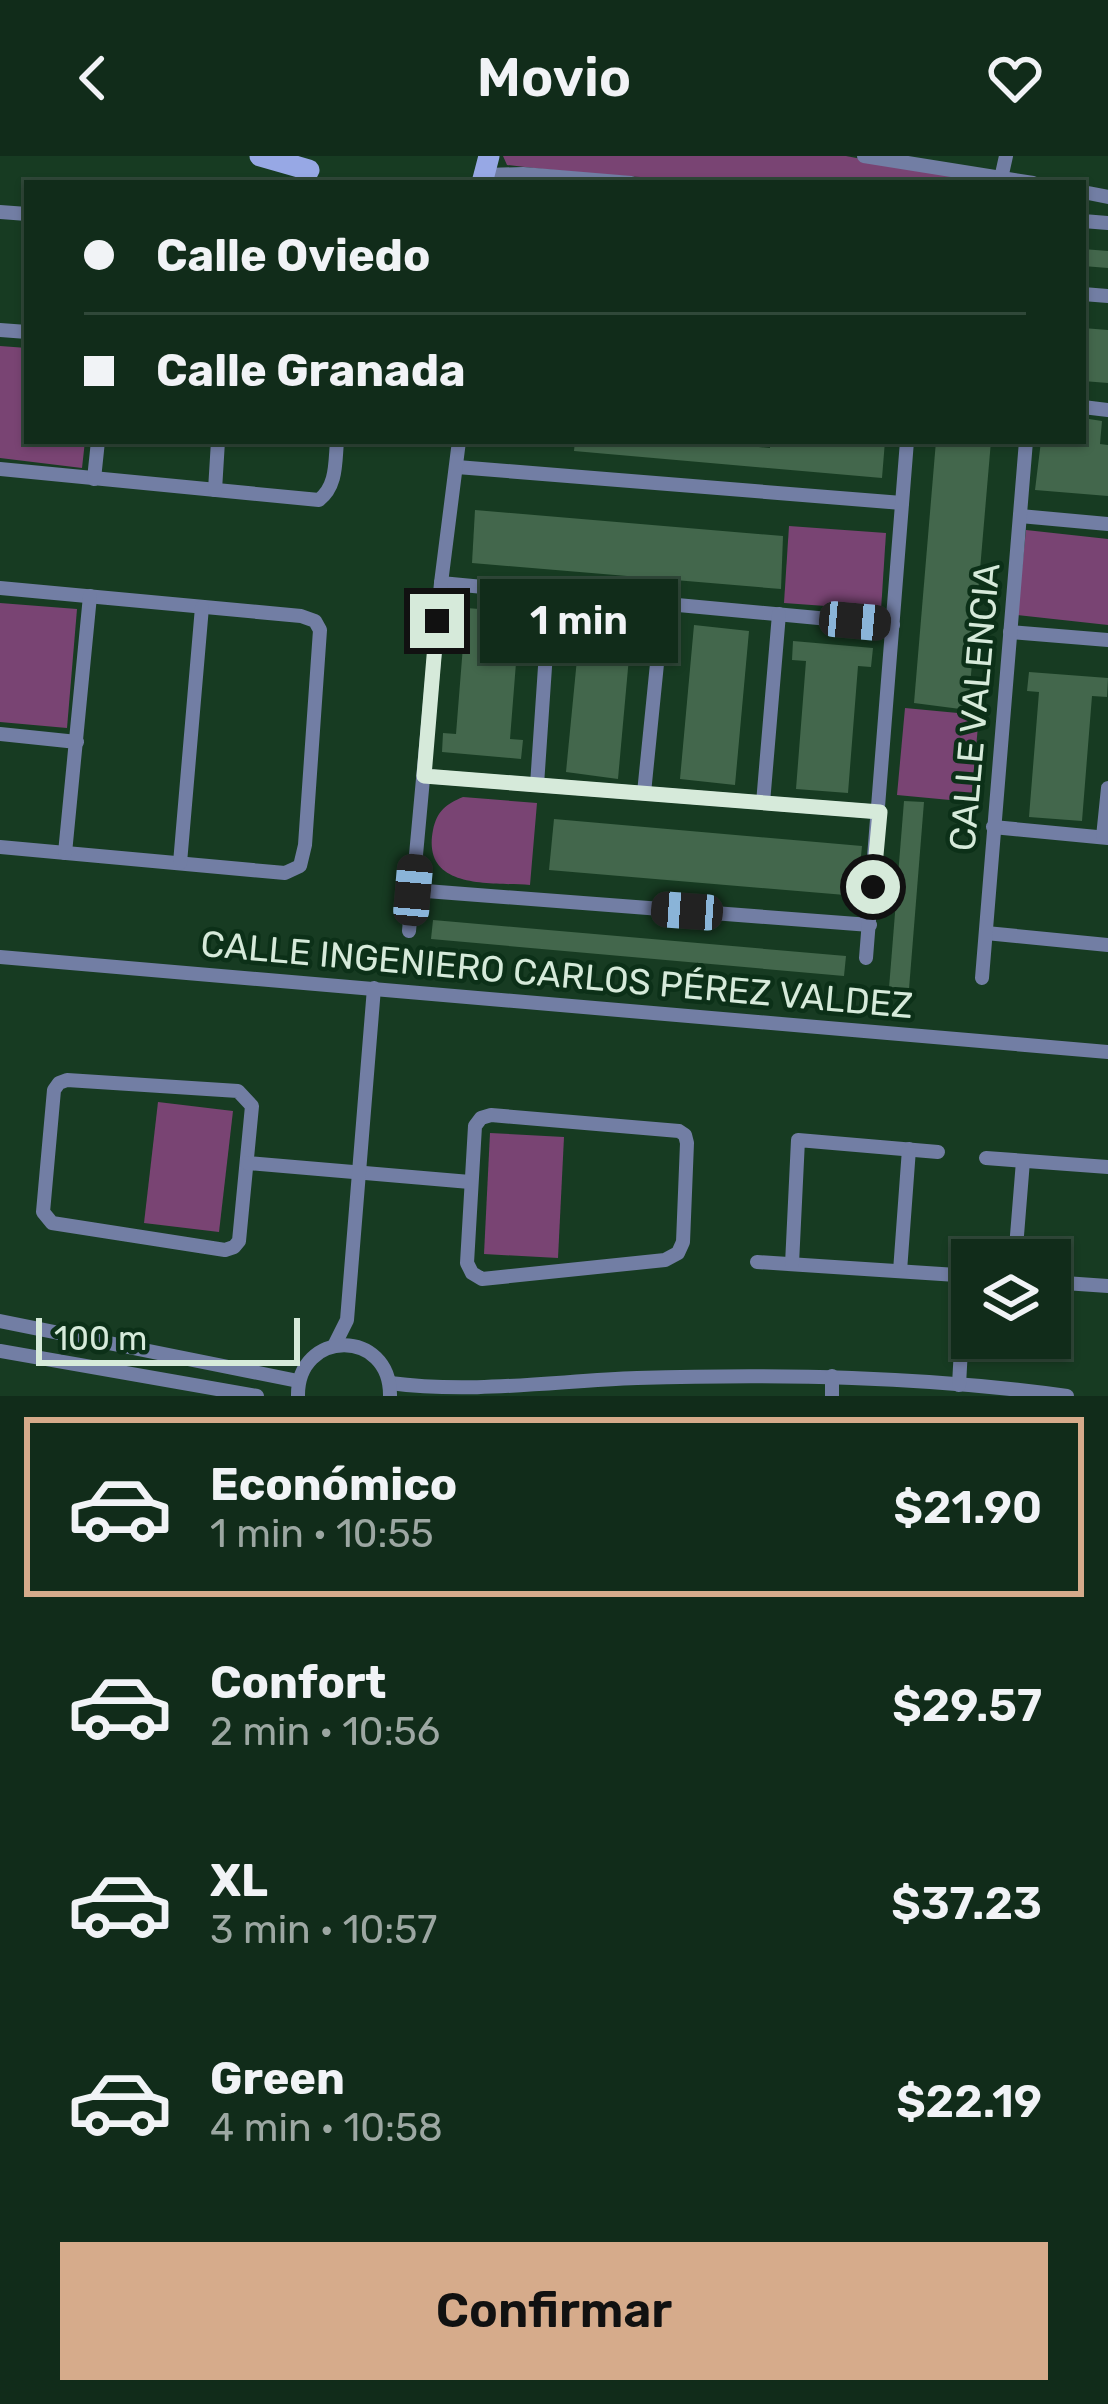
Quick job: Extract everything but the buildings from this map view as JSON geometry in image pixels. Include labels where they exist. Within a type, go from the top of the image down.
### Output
[{"type":"street","points":[[260,156],[310,170]]},
{"type":"street","points":[[864,156],[1001,180],[1006,156]]},
{"type":"street","points":[[979,178],[983,156]]},
{"type":"street","points":[[486,171],[595,180]]},
{"type":"street","points":[[94,479],[98,444]]},
{"type":"street","points":[[215,490],[218,444]]},
{"type":"street","points":[[0,469],[319,500],[333,480],[337,444]]},
{"type":"street","points":[[409,932],[459,444]]},
{"type":"street","points":[[866,958],[907,444]]},
{"type":"street","name":"CALLE VALENCIA","points":[[982,978],[1026,444]]},
{"type":"street","points":[[457,467],[902,503]]},
{"type":"street","points":[[1020,516],[1108,524]]},
{"type":"street","points":[[441,583],[893,625]]},
{"type":"street","points":[[0,588],[301,616],[315,621],[320,630],[300,866],[284,873],[0,848]]},
{"type":"street","points":[[537,785],[550,593]]},
{"type":"street","points":[[65,853],[90,596]]},
{"type":"street","points":[[644,794],[663,604]]},
{"type":"street","points":[[180,863],[202,607]]},
{"type":"street","points":[[763,803],[779,614]]},
{"type":"street","points":[[1010,632],[1108,640]]},
{"type":"street","points":[[0,734],[76,742]]},
{"type":"street","points":[[424,776],[880,812]]},
{"type":"street","points":[[993,827],[1105,837],[1108,788]]},
{"type":"street","points":[[413,890],[870,925]]},
{"type":"street","points":[[986,933],[1108,945]]},
{"type":"street","name":"CALLE INGENIERO CARLOS PÉREZ VALDEZ","points":[[0,957],[1108,1052]]},
{"type":"street","points":[[334,1346],[347,1320],[374,988]]},
{"type":"street","points":[[68,1080],[238,1091],[252,1106],[247,1162],[239,1241],[225,1250],[52,1223],[44,1212],[54,1090],[68,1080]]},
{"type":"street","points":[[491,1115],[680,1131],[687,1143],[682,1242],[678,1253],[664,1260],[482,1279],[467,1263],[470,1182],[475,1126],[491,1115]]},
{"type":"street","points":[[792,1264],[798,1140],[938,1152]]},
{"type":"street","points":[[900,1271],[909,1149]]},
{"type":"street","points":[[986,1158],[1108,1167]]},
{"type":"street","points":[[1017,1239],[1023,1160]]},
{"type":"street","points":[[247,1162],[470,1182]]},
{"type":"street","points":[[757,1262],[951,1275]]},
{"type":"street","points":[[1071,1283],[1108,1286]]},
{"type":"street","points":[[347,1320],[360,1347],[380,1361],[390,1390],[766,1375],[959,1384],[1062,1396]]},
{"type":"street","points":[[0,1322],[298,1389],[311,1358],[334,1346],[360,1347]]},
{"type":"street","points":[[0,1352],[256,1396]]},
{"type":"street","points":[[959,1384],[961,1359]]},
{"type":"street","points":[[832,1376],[832,1396]]},
{"type":"shaded area","points":[[503,156],[846,156],[963,180],[713,180],[507,165]]},
{"type":"shaded area","points":[[0,346],[24,348],[24,444],[85,444],[82,468],[0,458]]},
{"type":"shaded area","points":[[789,526],[886,533],[881,610],[784,603]]},
{"type":"shaded area","points":[[1026,530],[1108,539],[1108,625],[1017,615]]},
{"type":"shaded area","points":[[0,603],[77,609],[67,728],[0,722]]},
{"type":"shaded area","points":[[905,708],[979,715],[971,802],[897,795]]},
{"type":"shaded area","points":[[463,797],[537,803],[530,885],[463,879],[438,864],[432,850],[435,823],[443,809]]},
{"type":"shaded area","points":[[158,1102],[233,1111],[219,1232],[144,1223]]},
{"type":"shaded area","points":[[490,1133],[564,1137],[558,1258],[484,1254]]},
{"type":"route","points":[[437,621],[424,776],[880,812],[873,887]]}]
